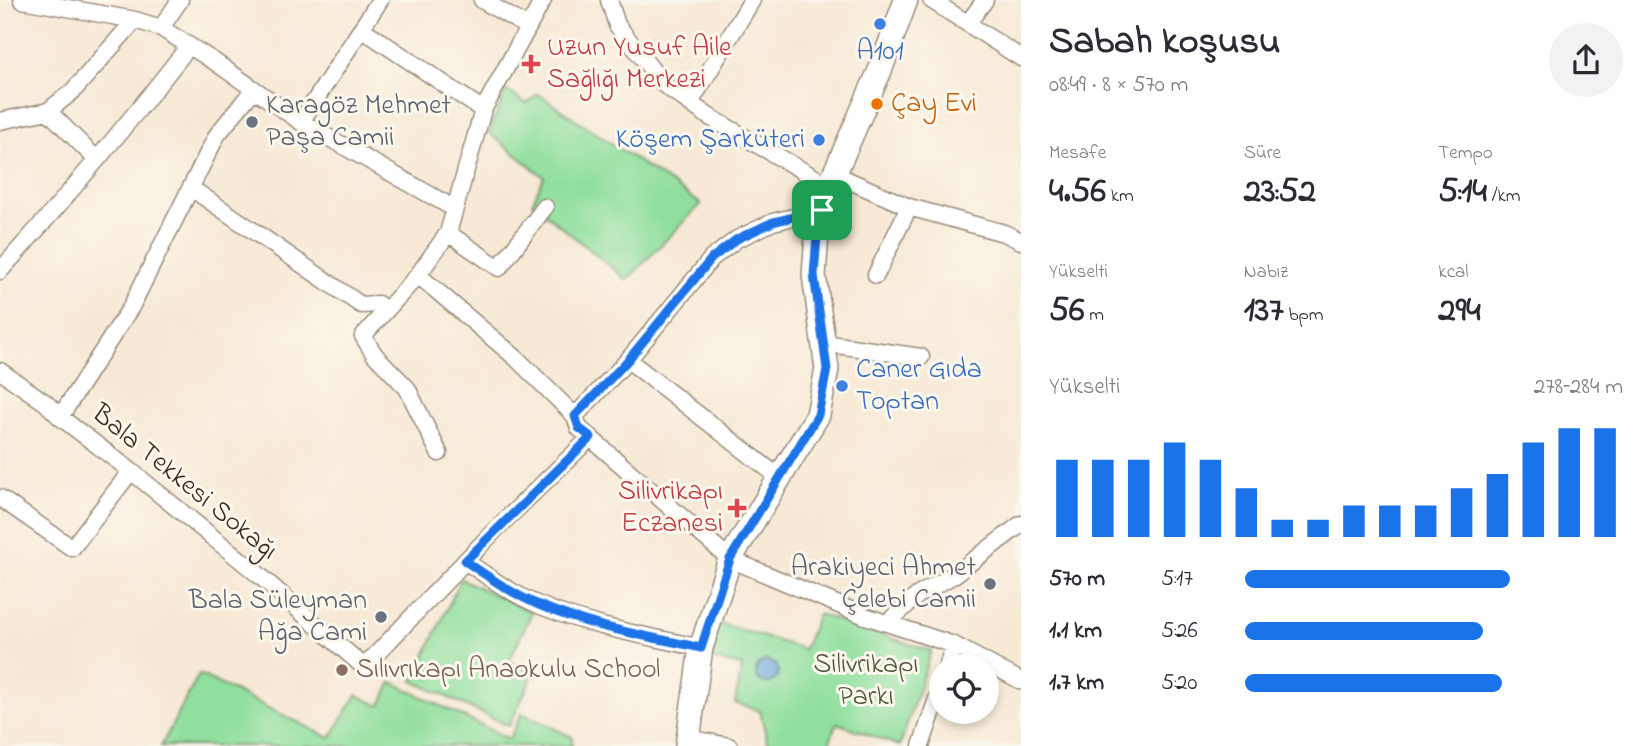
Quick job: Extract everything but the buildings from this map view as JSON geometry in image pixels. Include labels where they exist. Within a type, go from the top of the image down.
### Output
[{"type":"main road","points":[[687,742],[701,648],[730,559],[818,415],[827,369],[814,275],[822,210],[831,180],[881,68],[906,0]]},
{"type":"street","points":[[22,0],[135,20],[161,28],[301,122],[455,209]]},
{"type":"street","points":[[161,28],[180,0]]},
{"type":"street","points":[[301,122],[380,0]]},
{"type":"street","points":[[482,0],[528,27]]},
{"type":"street","points":[[439,453],[407,388],[374,354],[363,336],[418,275],[448,233],[483,110],[543,0]]},
{"type":"street","points":[[608,0],[617,26],[663,84],[708,116],[831,180],[909,207],[1004,233],[1021,241]]},
{"type":"street","points":[[690,103],[752,0]]},
{"type":"street","points":[[931,0],[1021,58]]},
{"type":"street","points":[[968,23],[985,0]]},
{"type":"street","points":[[0,121],[48,111],[73,90],[135,20]]},
{"type":"street","points":[[362,29],[483,110]]},
{"type":"street","points":[[0,271],[51,215],[189,46]]},
{"type":"street","points":[[60,417],[131,307],[217,135],[254,89]]},
{"type":"street","points":[[48,111],[97,160]]},
{"type":"street","points":[[191,188],[360,305],[378,304]]},
{"type":"street","points":[[448,233],[499,268],[545,207]]},
{"type":"street","points":[[876,275],[909,207]]},
{"type":"street","points":[[575,416],[628,360],[712,258],[737,239],[773,222],[822,210]]},
{"type":"street","points":[[418,275],[516,358],[575,416],[579,428],[730,559],[887,623],[954,645],[1021,681]]},
{"type":"street","points":[[823,343],[921,357]]},
{"type":"street","points":[[628,360],[780,478]]},
{"type":"street","name":"Bala Tekkesi Sokağı","points":[[0,371],[46,403],[259,575],[364,667],[465,561]]},
{"type":"street","points":[[591,437],[465,561],[514,593],[540,606],[613,628],[701,648]]},
{"type":"street","points":[[0,498],[72,548],[131,471]]},
{"type":"street","points":[[887,623],[918,595],[954,575],[1018,531]]},
{"type":"street","points":[[951,654],[954,645]]},
{"type":"street","points":[[921,746],[929,722]]},
{"type":"street","points":[[687,742],[729,746]]},
{"type":"green space","points":[[506,90],[527,104],[538,94],[701,204],[627,280],[532,203],[544,177],[489,133]]},
{"type":"green space","points":[[461,579],[532,612],[509,661],[534,673],[509,726],[413,681]]},
{"type":"green space","name":"Silivrikapı Parkı","points":[[818,614],[931,651],[900,746],[837,723],[828,746],[768,744],[760,711],[735,703],[742,666],[708,659],[715,622],[804,649]]},
{"type":"green space","points":[[199,674],[330,738],[357,695],[380,706],[392,682],[509,739],[522,713],[572,737],[572,746],[161,746]]},
{"type":"water","points":[[767,661],[775,664],[778,672],[775,680],[767,683],[759,680],[756,672],[759,664]]},
{"type":"place","name":"A101","points":[[880,24]]},
{"type":"place","name":"Uzun Yusuf Aile Sağlığı Merkezi","points":[[531,64]]},
{"type":"place","name":"Çay Evi","points":[[877,104]]},
{"type":"place","name":"Karagöz Mehmet Paşa Camii","points":[[252,122]]},
{"type":"place","name":"Köşem Şarküteri","points":[[819,140]]},
{"type":"place","name":"Caner Gıda Toptan","points":[[842,386]]},
{"type":"place","name":"Silivrikapı Eczanesi","points":[[737,508]]},
{"type":"place","name":"Arakiyeci Ahmet Çelebi Camii","points":[[990,584]]},
{"type":"place","name":"Bala Süleyman Ağa Cami","points":[[381,617]]},
{"type":"place","name":"Sılıvrıkapı Anaokulu School","points":[[342,670]]},
{"type":"route","points":[[822,210],[814,275],[827,369],[818,415],[730,559],[701,648],[613,628],[540,606],[514,593],[465,561],[591,437],[579,428],[575,416],[628,360],[712,258],[737,239],[773,222],[822,210]]}]
